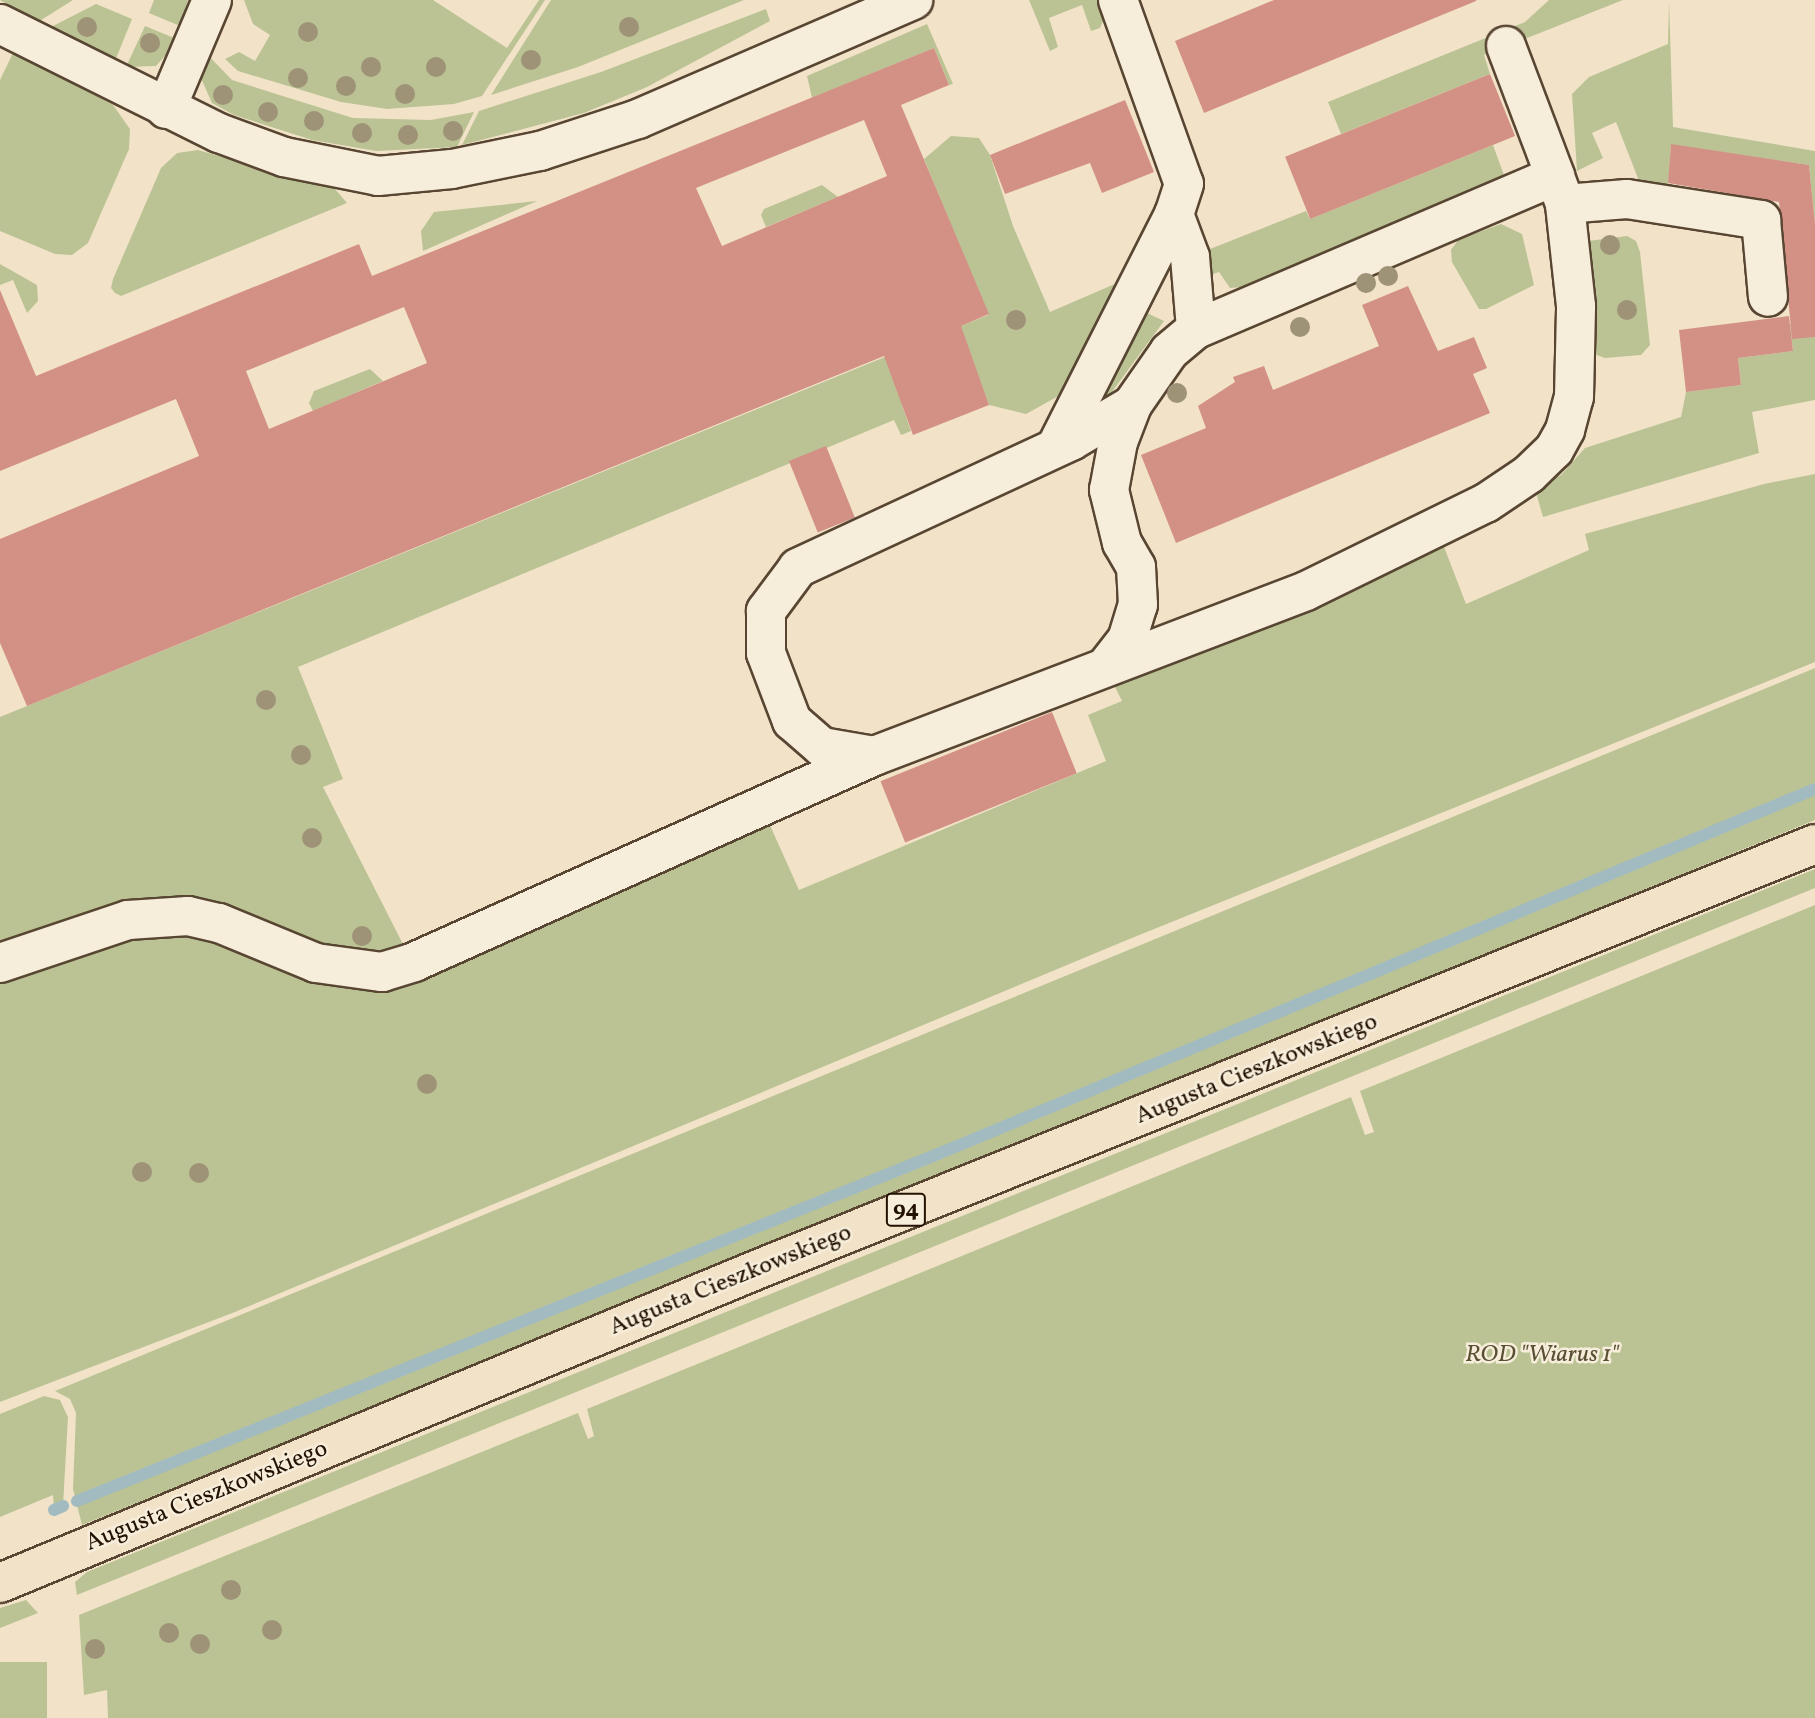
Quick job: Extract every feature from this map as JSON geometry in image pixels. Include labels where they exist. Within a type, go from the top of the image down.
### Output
[{"type":"main road","name":"Augusta Cieszkowskiego","points":[[0,1583],[756,1270],[1815,844]]},
{"type":"street","points":[[166,109],[212,0]]},
{"type":"street","points":[[0,24],[166,109],[285,157],[332,169],[378,176],[452,169],[540,151],[638,119],[913,0]]},
{"type":"street","points":[[1056,447],[1174,214],[1184,184],[1118,0]]},
{"type":"street","points":[[0,963],[128,920],[188,916],[219,923],[316,962],[382,972],[427,957],[874,756],[1108,664],[1306,591],[1486,503],[1538,466],[1566,430],[1574,397],[1576,306],[1560,190],[1506,46]]},
{"type":"street","points":[[1108,664],[1127,640],[1138,605],[1136,566],[1122,542],[1109,490],[1118,442],[1132,405],[1169,352],[1196,329],[1560,190],[1761,220],[1768,297]]},
{"type":"street","points":[[1174,214],[1190,257],[1196,329]]},
{"type":"street","points":[[874,756],[822,747],[792,721],[766,653],[766,611],[797,568],[1056,447],[1132,405]]},
{"type":"green space","points":[[0,0],[73,0],[38,22]]},
{"type":"green space","points":[[154,0],[188,0],[180,26],[149,13]]},
{"type":"green space","points":[[244,0],[433,0],[507,48],[539,0],[545,0],[482,96],[454,104],[387,109],[341,102],[238,71],[225,59],[239,52],[255,61],[270,35],[253,24]]},
{"type":"green space","points":[[551,0],[744,0],[578,67],[491,95]]},
{"type":"green space","points":[[1029,0],[1101,0],[1103,21],[1100,28],[1091,31],[1082,5],[1049,18],[1058,47],[1050,51]]},
{"type":"green space","points":[[1549,0],[1623,0],[1484,55],[1490,74],[1341,134],[1328,102],[1525,22]]},
{"type":"green space","points":[[1669,0],[1673,127],[1815,151],[1815,224],[1809,165],[1671,145],[1668,188],[1641,186],[1616,122],[1592,133],[1603,158],[1577,171],[1572,94],[1589,77],[1668,44]]},
{"type":"green space","points":[[96,4],[132,19],[115,61],[49,28]]},
{"type":"green space","points":[[766,9],[770,21],[647,87],[584,113],[462,145],[479,111],[601,72]]},
{"type":"green space","points":[[927,24],[953,84],[949,85],[934,48],[812,98],[807,76]]},
{"type":"green space","points":[[145,26],[179,40],[156,66],[126,67]]},
{"type":"green space","points":[[14,51],[113,105],[130,129],[129,149],[88,243],[72,255],[55,254],[0,231],[0,80]]},
{"type":"green space","points":[[205,52],[232,80],[353,118],[431,120],[474,112],[457,147],[376,151],[312,140],[234,115],[212,103],[199,74]]},
{"type":"green space","points":[[951,136],[979,138],[990,155],[1013,226],[1050,312],[1117,283],[1134,251],[1064,393],[1026,414],[989,405],[978,376],[902,405],[911,431],[901,435],[894,420],[298,667],[343,779],[323,787],[408,954],[352,962],[256,923],[0,951],[0,717],[988,315],[924,159]]},
{"type":"green space","points":[[1493,145],[1505,178],[1243,287],[1230,288],[1219,272],[1213,274],[1205,251],[1306,211],[1310,219]]},
{"type":"green space","points":[[198,150],[335,189],[347,203],[121,296],[115,293],[111,288],[113,279],[161,168],[177,153]]},
{"type":"green space","points":[[822,185],[838,197],[766,227],[761,215],[764,209]]},
{"type":"green space","points":[[537,201],[423,251],[421,231],[434,212]]},
{"type":"green space","points":[[1501,224],[1522,234],[1534,285],[1486,309],[1479,309],[1452,262],[1451,250],[1458,240]]},
{"type":"green space","points":[[1627,236],[1636,241],[1640,252],[1650,345],[1641,355],[1605,358],[1594,354],[1588,241]]},
{"type":"green space","points":[[0,264],[37,285],[38,301],[27,313],[13,280],[0,285]]},
{"type":"green space","points":[[1145,312],[1164,321],[1095,415]]},
{"type":"green space","points":[[1815,322],[1815,400],[1752,412],[1759,453],[1543,517],[1535,489],[1561,475],[1585,448],[1681,417],[1686,392],[1741,385],[1738,358],[1793,351],[1790,324]]},
{"type":"green space","points":[[370,369],[383,381],[313,411],[309,403],[314,391]]},
{"type":"green space","points":[[1815,474],[1815,662],[1127,940],[235,1312],[0,1402],[0,978],[132,932],[190,930],[346,983],[769,823],[799,890],[1106,761],[1088,715],[1122,701],[1109,675],[1441,539],[1466,604],[1589,550],[1585,534],[1764,484]]},
{"type":"green space","points":[[1815,668],[1815,820],[82,1525],[73,1489],[76,1413],[70,1399],[55,1391]]},
{"type":"green space","points":[[1815,869],[1815,888],[77,1595],[75,1582],[87,1572]]},
{"type":"green space","name":"ROD \"Wiarus 1\"","points":[[1815,905],[1815,1718],[108,1718],[107,1690],[84,1695],[79,1615],[578,1413],[588,1439],[594,1436],[587,1409],[1351,1097],[1365,1135],[1374,1132],[1360,1091]]},
{"type":"green space","points":[[44,1396],[60,1400],[68,1417],[63,1506],[54,1510],[53,1495],[0,1517],[0,1414]]},
{"type":"green space","points":[[26,1600],[38,1613],[0,1628],[0,1608]]},
{"type":"green space","points":[[0,1662],[47,1662],[47,1718],[0,1718]]},
{"type":"building","points":[[1274,0],[1476,1],[1204,113],[1175,41]]},
{"type":"building","points":[[934,48],[949,85],[901,105],[989,314],[961,326],[989,405],[913,435],[884,356],[27,706],[0,643],[0,539],[199,456],[176,399],[0,471],[0,290],[36,376],[359,244],[372,276]],"holes":[[[864,120],[887,176],[722,246],[696,188]],[[404,307],[427,363],[269,429],[246,371]]]},
{"type":"building","points":[[1490,74],[1515,136],[1310,219],[1285,157]]},
{"type":"building","points":[[1125,100],[1154,172],[1102,193],[1090,163],[1005,194],[990,155]]},
{"type":"building","points":[[1671,144],[1809,165],[1815,224],[1815,337],[1792,339],[1779,202],[1668,183]]},
{"type":"building","points":[[1408,286],[1438,351],[1474,337],[1487,368],[1473,374],[1490,413],[1176,543],[1141,455],[1206,428],[1198,406],[1235,382],[1233,377],[1264,366],[1273,390],[1379,346],[1362,305]]},
{"type":"building","points":[[1789,316],[1793,351],[1738,358],[1741,385],[1686,392],[1679,330]]},
{"type":"building","points":[[826,446],[855,517],[818,532],[789,461]]},
{"type":"building","points":[[1052,712],[1077,773],[905,842],[880,781]]},
{"type":"waterway","points":[[77,1501],[938,1154],[1815,789]]},
{"type":"waterway","points":[[54,1510],[63,1506]]}]
